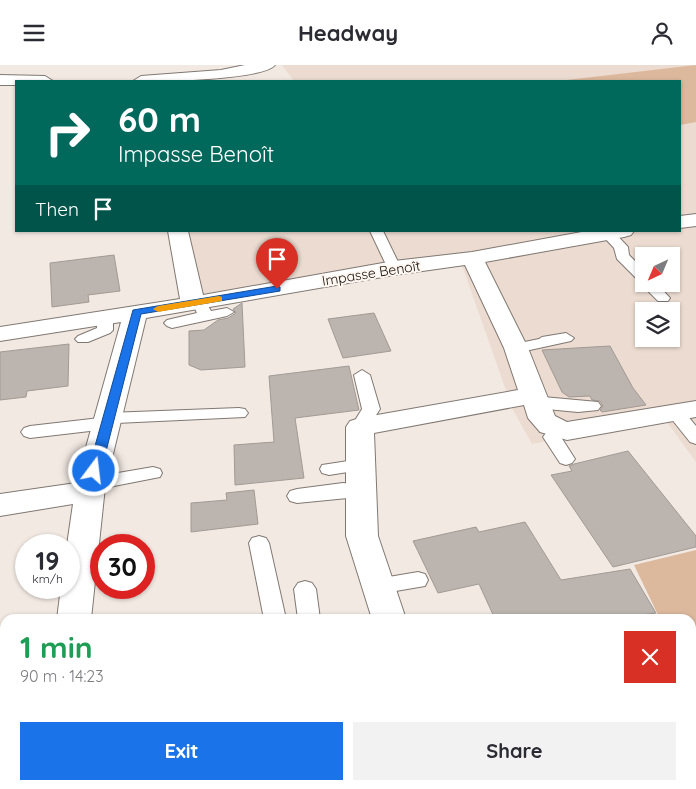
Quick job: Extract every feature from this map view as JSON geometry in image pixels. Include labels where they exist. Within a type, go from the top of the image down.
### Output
[{"type":"street","points":[[152,80],[221,74],[268,65]]},
{"type":"street","points":[[0,80],[15,80]]},
{"type":"street","points":[[681,222],[696,220]]},
{"type":"street","points":[[178,232],[199,307]]},
{"type":"street","name":"Impasse Benoît","points":[[0,334],[136,312],[199,307],[394,268],[472,258],[616,233]]},
{"type":"street","points":[[472,258],[516,348],[542,418],[548,426],[557,431],[579,429],[686,410]]},
{"type":"street","points":[[75,614],[90,490],[136,312]]},
{"type":"street","points":[[388,614],[362,536],[360,427],[535,399]]},
{"type":"street","points":[[0,505],[90,490]]},
{"type":"lane","points":[[376,232],[394,268]]},
{"type":"lane","points":[[616,233],[622,256],[635,269]]},
{"type":"lane","points":[[658,293],[663,298]]},
{"type":"lane","points":[[172,323],[199,307],[227,312]]},
{"type":"lane","points":[[83,339],[105,330],[105,317]]},
{"type":"lane","points":[[516,348],[544,343],[547,340],[566,338]]},
{"type":"lane","points":[[360,427],[371,409],[362,375]]},
{"type":"lane","points":[[535,399],[579,409],[592,406]]},
{"type":"lane","points":[[686,410],[696,438]]},
{"type":"lane","points":[[30,432],[108,420],[240,413]]},
{"type":"lane","points":[[557,431],[552,437],[566,459]]},
{"type":"lane","points":[[329,469],[361,478]]},
{"type":"lane","points":[[90,490],[112,480],[153,473]]},
{"type":"lane","points":[[297,496],[343,490],[361,478]]},
{"type":"lane","points":[[259,543],[274,614]]},
{"type":"lane","points":[[378,586],[418,580]]},
{"type":"lane","points":[[305,589],[308,614]]},
{"type":"shaded area","points":[[282,65],[696,65],[696,462],[664,418],[532,444],[513,410],[458,254],[183,297],[170,232],[681,232],[681,80],[293,80]]},
{"type":"shaded area","points":[[696,65],[696,122],[681,125],[681,80],[567,80]]},
{"type":"shaded area","points":[[696,550],[696,614],[658,614],[634,565]]},
{"type":"building","points":[[114,255],[120,291],[88,295],[89,302],[52,307],[50,263]]},
{"type":"building","points":[[242,303],[245,367],[201,370],[189,365],[189,331],[204,330],[218,320],[228,318],[236,313],[233,309]]},
{"type":"building","points":[[374,313],[391,351],[343,358],[328,319]]},
{"type":"building","points":[[69,344],[68,386],[27,391],[26,397],[0,400],[0,352]]},
{"type":"building","points":[[610,346],[633,388],[646,405],[602,412],[600,410],[603,406],[600,401],[592,400],[590,396],[569,397],[562,392],[542,350]]},
{"type":"building","points":[[349,366],[359,410],[295,418],[304,478],[235,485],[234,445],[274,442],[269,376]]},
{"type":"building","points":[[628,451],[696,536],[696,547],[613,567],[551,475],[572,471],[569,466],[574,464]]},
{"type":"building","points":[[254,490],[258,524],[191,532],[191,503],[227,500],[226,493]]},
{"type":"building","points":[[525,522],[561,580],[630,569],[656,613],[493,614],[479,584],[438,593],[413,541],[476,527],[479,532]]},
{"type":"slow traffic","points":[[158,309],[219,299]]},
{"type":"route","points":[[94,471],[136,312],[277,289]]}]
